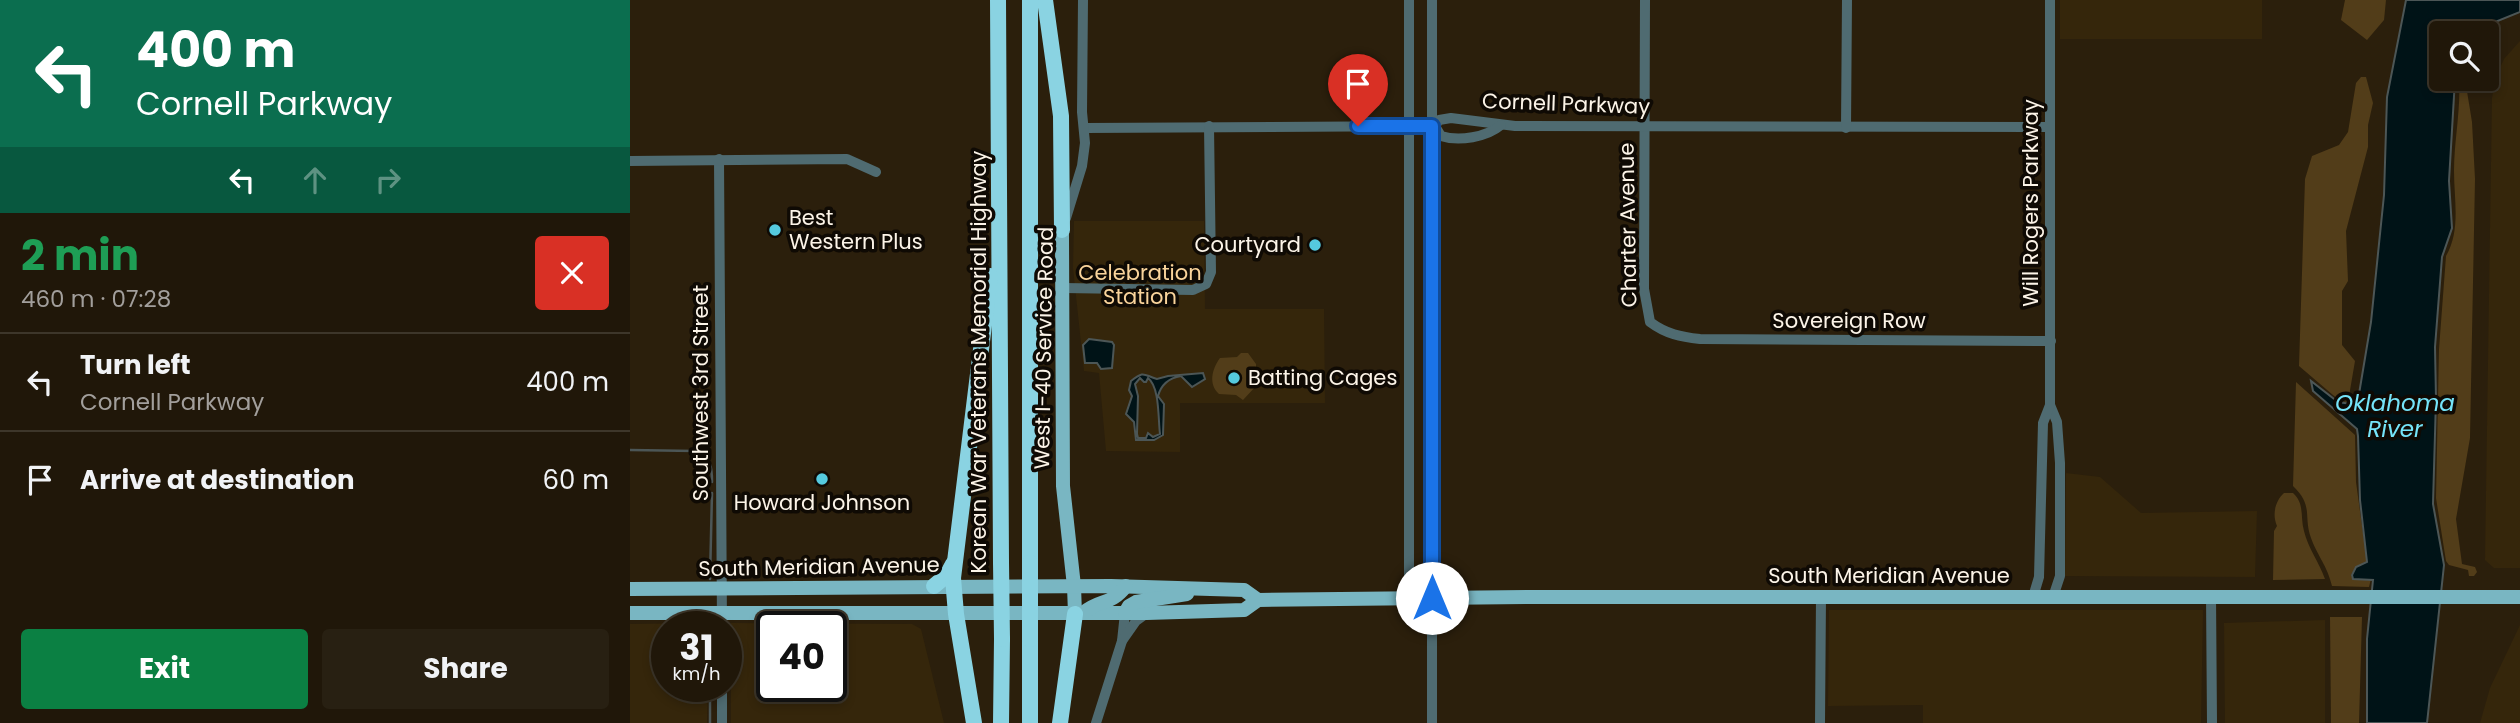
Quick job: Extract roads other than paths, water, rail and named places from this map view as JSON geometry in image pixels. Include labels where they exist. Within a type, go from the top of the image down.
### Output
[{"type":"highway","name":"Korean War Veterans Memorial Highway","points":[[998,0],[1001,723]]},
{"type":"highway","points":[[1030,0],[1030,723]]},
{"type":"highway","points":[[1045,0],[1061,116],[1062,230]]},
{"type":"highway","points":[[974,723],[953,586],[974,427],[998,204]]},
{"type":"highway","points":[[934,586],[947,575],[955,559]]},
{"type":"highway","points":[[1060,723],[1078,614]]},
{"type":"main road","name":"West I-40 Service Road","points":[[1062,230],[1063,486],[1078,614]]},
{"type":"main road","points":[[1072,562],[1091,578],[1111,586]]},
{"type":"main road","name":"South Meridian Avenue","points":[[630,589],[1126,586],[1244,590],[1258,600]]},
{"type":"main road","points":[[1078,614],[1117,598],[1126,586]]},
{"type":"main road","points":[[831,587],[834,611]]},
{"type":"main road","points":[[1125,613],[1129,606],[1136,602],[1181,596],[1201,589]]},
{"type":"main road","name":"South Meridian Avenue","points":[[847,614],[1147,613],[1244,610],[1258,600],[1409,598],[2211,595],[2520,597]]},
{"type":"main road","name":"South Meridian Avenue","points":[[630,613],[651,615]]},
{"type":"street","name":"West I-40 Service Road","points":[[1062,230],[1083,166],[1083,0]]},
{"type":"street","points":[[1409,0],[1409,598]]},
{"type":"street","points":[[1432,0],[1432,723]]},
{"type":"street","name":"Charter Avenue","points":[[1645,0],[1644,289],[1650,323]]},
{"type":"street","points":[[1846,128],[1847,0]]},
{"type":"street","name":"Will Rogers Parkway","points":[[2033,597],[2039,577],[2043,423],[2050,405],[2050,0]]},
{"type":"street","name":"Cornell Parkway","points":[[1085,128],[1434,126],[1439,120],[1451,118],[1501,125],[2050,127]]},
{"type":"street","points":[[1434,126],[1441,136],[1450,139],[1490,134],[1501,125]]},
{"type":"street","points":[[1063,288],[1193,290],[1205,285],[1211,274],[1209,126]]},
{"type":"street","name":"Southwest 3rd Street","points":[[719,159],[722,611]]},
{"type":"street","points":[[630,161],[848,159],[876,172]]},
{"type":"street","name":"Sovereign Row","points":[[1650,323],[1677,336],[1700,339],[2051,341]]},
{"type":"street","name":"Will Rogers Parkway","points":[[2050,405],[2057,422],[2060,477],[2060,576],[2053,597]]},
{"type":"street","points":[[2040,477],[2060,477]]},
{"type":"street","points":[[2040,508],[2059,509]]},
{"type":"street","points":[[1409,536],[1432,536]]},
{"type":"street","points":[[2211,595],[2212,723]]},
{"type":"street","points":[[1820,723],[1821,597]]},
{"type":"street","points":[[1122,641],[1122,621],[1125,613]]},
{"type":"street","points":[[1096,723],[1122,641],[1136,621],[1147,613]]},
{"type":"street","points":[[722,702],[722,723]]},
{"type":"water","name":"Oklahoma River","points":[[2406,0],[2520,0],[2520,12],[2498,21],[2429,21],[2429,91],[2454,91],[2449,181],[2452,228],[2442,257],[2435,347],[2433,504],[2444,565],[2427,723],[2367,723],[2367,639],[2373,580],[2353,579],[2352,575],[2356,567],[2367,562],[2360,500],[2357,429],[2313,391],[2311,381],[2338,402],[2351,404],[2358,400],[2371,322],[2384,195],[2387,97]]},
{"type":"water","points":[[1089,339],[1112,342],[1112,368],[1101,369],[1097,363],[1085,363],[1083,345]]},
{"type":"water","points":[[1203,373],[1205,379],[1192,387],[1181,376],[1166,383],[1158,396],[1164,404],[1163,435],[1154,440],[1136,440],[1134,422],[1126,414],[1132,396],[1129,390],[1131,381],[1142,374],[1157,379]],"holes":[[[1140,378],[1144,382],[1148,378],[1155,389],[1160,434],[1153,437],[1148,433],[1146,438],[1138,438],[1138,396],[1135,384]]]},
{"type":"waterway","points":[[630,450],[695,451],[709,463],[712,482]]},
{"type":"waterway","points":[[710,579],[712,493]]},
{"type":"waterway","points":[[710,702],[710,723]]},
{"type":"place","name":"Best Western Plus","points":[[775,230]]},
{"type":"place","name":"Courtyard","points":[[1315,245]]},
{"type":"place","name":"Batting Cages","points":[[1234,378]]},
{"type":"place","name":"Howard Johnson","points":[[822,479]]},
{"type":"park label","name":"Celebration Station","points":[[1140,285]]}]
